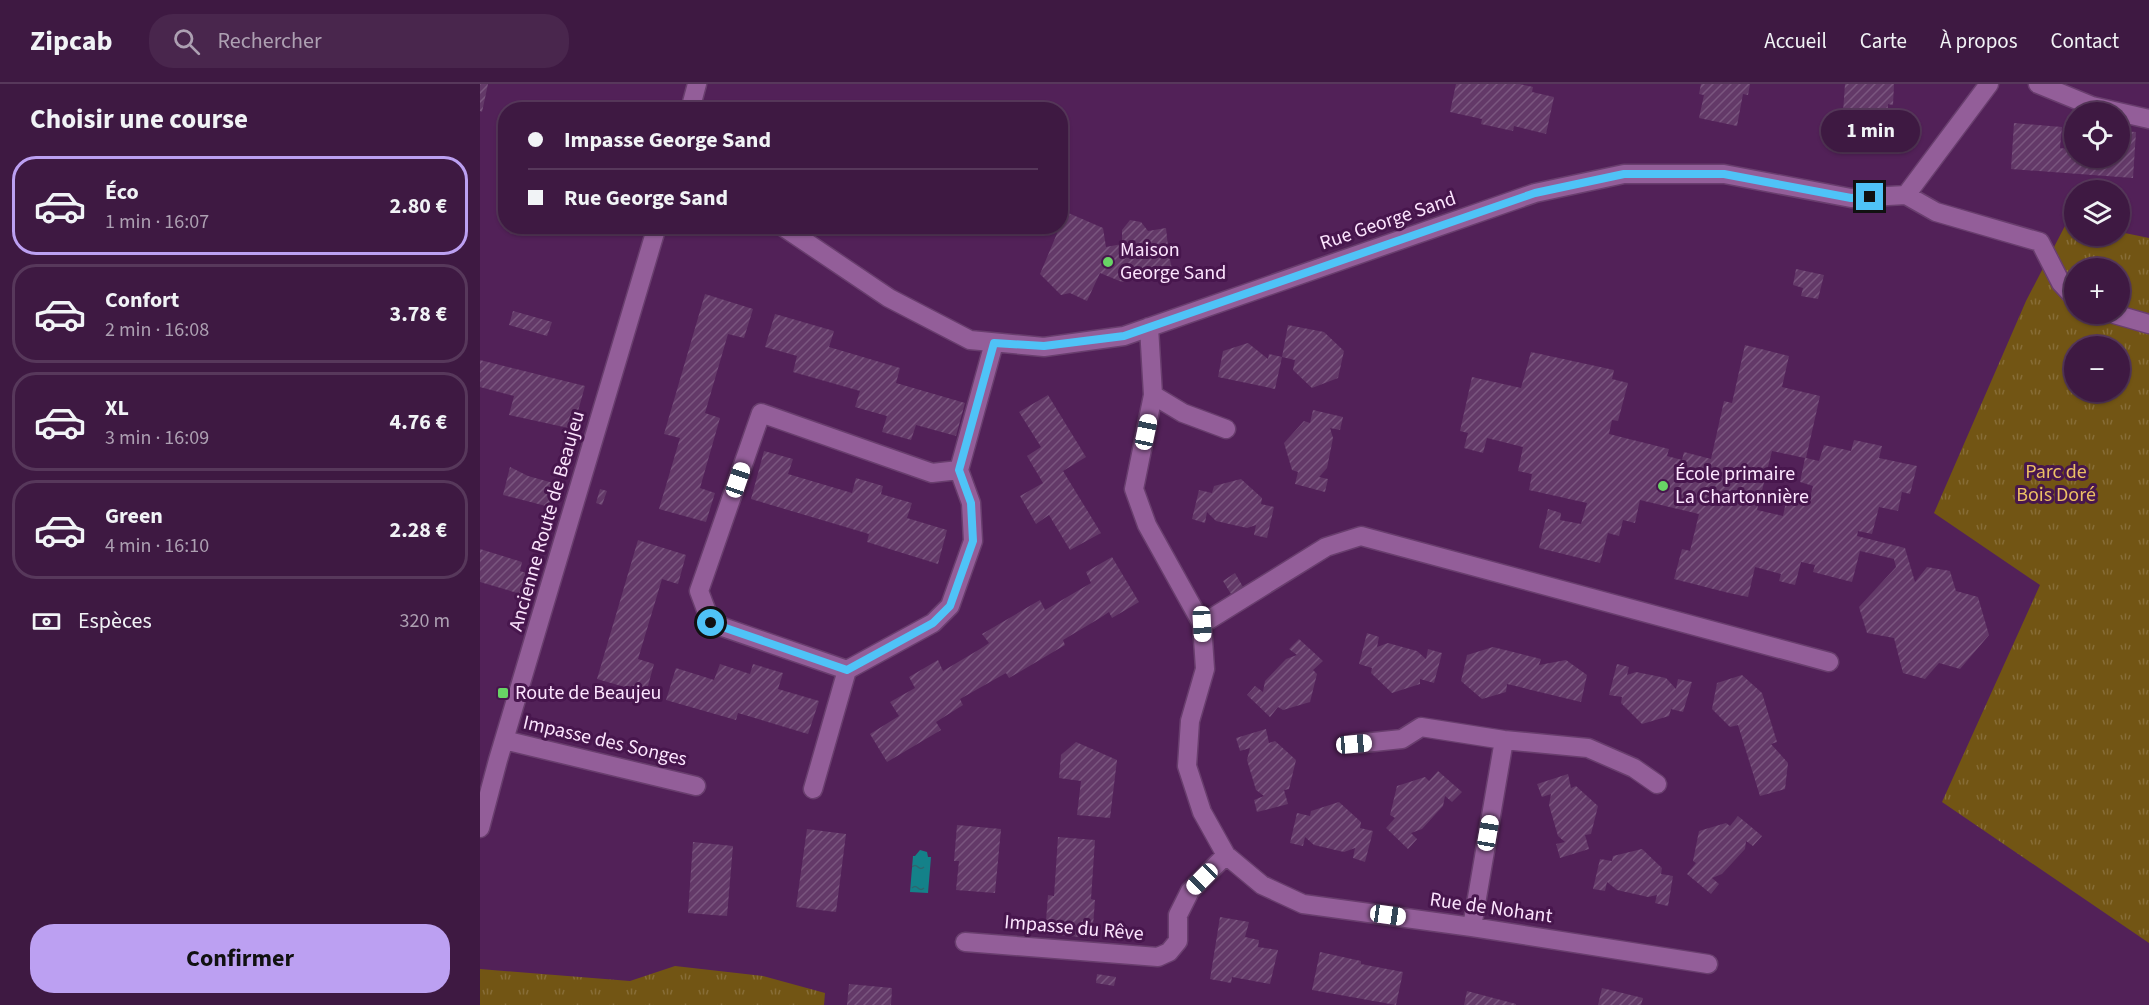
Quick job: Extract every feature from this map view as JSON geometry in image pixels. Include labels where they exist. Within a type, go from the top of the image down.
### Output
[{"type":"street","points":[[692,102],[697,84]]},
{"type":"street","points":[[1989,84],[1906,195],[1936,213],[2040,242],[2064,287]]},
{"type":"street","points":[[2038,84],[2092,106],[2149,119]]},
{"type":"street","name":"Rue George Sand","points":[[794,234],[889,298],[970,340],[1044,346],[1124,336],[1535,193],[1624,174],[1724,174],[1851,198],[1906,195]]},
{"type":"street","name":"Ancienne Route de Beaujeu","points":[[480,828],[489,757],[504,740],[655,234]]},
{"type":"street","points":[[2130,319],[2149,324]]},
{"type":"street","name":"Rue de Nohant","points":[[1149,327],[1154,395],[1134,489],[1147,525],[1202,624],[1205,669],[1190,722],[1187,766],[1202,812],[1226,855],[1262,885],[1303,904],[1472,927],[1708,964]]},
{"type":"street","points":[[813,789],[847,670],[933,623],[950,606],[973,541],[971,503],[959,470],[994,343]]},
{"type":"street","points":[[1154,395],[1183,413],[1226,429]]},
{"type":"street","points":[[847,670],[711,623],[699,591],[761,413],[932,472],[959,470]]},
{"type":"street","points":[[1202,624],[1326,548],[1361,536],[1829,662]]},
{"type":"street","points":[[1354,744],[1402,739],[1421,727],[1504,740],[1588,748],[1634,768],[1657,784]]},
{"type":"street","name":"Impasse des Songes","points":[[504,740],[696,786]]},
{"type":"street","points":[[1472,927],[1504,740]]},
{"type":"street","name":"Impasse du Rêve","points":[[965,942],[1158,957],[1169,952],[1178,941],[1178,915],[1190,891],[1226,855]]},
{"type":"green space","name":"Parc de Bois Doré","points":[[2064,228],[2064,246],[2130,246],[2130,234],[2149,238],[2149,943],[1942,802],[2040,585],[1934,513],[2026,301]]},
{"type":"green space","points":[[675,966],[763,976],[825,993],[824,1005],[480,1005],[480,969],[630,981]]},
{"type":"water","points":[[920,850],[927,852],[928,857],[931,857],[928,893],[910,892],[913,856]]},
{"type":"building","points":[[480,84],[488,84],[482,112],[480,111]]},
{"type":"building","points":[[1456,84],[1520,84],[1533,87],[1532,92],[1554,97],[1546,134],[1514,126],[1513,131],[1481,124],[1482,119],[1450,112]]},
{"type":"building","points":[[1701,84],[1750,84],[1748,95],[1743,94],[1737,126],[1699,118],[1704,95],[1699,94]]},
{"type":"building","points":[[1845,84],[1894,84],[1893,105],[1888,104],[1886,145],[1841,141]]},
{"type":"building","points":[[2014,123],[2062,127],[2060,148],[2064,149],[2064,168],[2130,168],[2130,132],[2136,132],[2133,178],[2011,169]]},
{"type":"building","name":"Maison George Sand","points":[[1068,213],[1103,228],[1106,247],[1122,244],[1122,230],[1130,220],[1141,222],[1148,231],[1166,228],[1168,247],[1173,250],[1169,255],[1173,274],[1122,282],[1100,273],[1087,301],[1070,293],[1061,295],[1040,274],[1057,234],[1068,234]]},
{"type":"building","points":[[1796,269],[1824,275],[1818,299],[1801,296],[1803,288],[1793,285]]},
{"type":"building","points":[[705,294],[753,309],[744,338],[728,334],[705,413],[720,418],[700,488],[715,493],[706,522],[659,509],[680,438],[664,434]]},
{"type":"building","points":[[513,311],[552,322],[547,336],[509,325]]},
{"type":"building","points":[[775,314],[834,331],[829,347],[900,368],[896,383],[965,403],[956,436],[916,425],[911,440],[882,432],[887,416],[855,407],[860,391],[793,372],[797,356],[765,347]]},
{"type":"building","points":[[1288,325],[1324,332],[1344,351],[1338,378],[1312,388],[1293,370],[1295,360],[1282,357]]},
{"type":"building","points":[[1248,343],[1268,359],[1269,354],[1282,357],[1275,389],[1218,377],[1223,351]]},
{"type":"building","points":[[1745,345],[1789,356],[1782,387],[1820,396],[1806,458],[1819,461],[1824,445],[1851,451],[1854,440],[1882,446],[1879,458],[1917,466],[1910,494],[1902,492],[1898,511],[1879,507],[1872,534],[1858,531],[1857,536],[1905,548],[1915,582],[1927,567],[1950,571],[1956,591],[1978,597],[1989,635],[1960,669],[1939,663],[1925,679],[1903,673],[1894,638],[1867,633],[1859,607],[1896,567],[1894,559],[1860,551],[1852,582],[1813,572],[1815,565],[1801,562],[1795,585],[1779,581],[1781,574],[1755,567],[1748,597],[1729,593],[1674,579],[1682,549],[1690,551],[1699,514],[1640,500],[1635,523],[1623,520],[1619,536],[1608,533],[1600,563],[1539,548],[1548,509],[1561,513],[1560,520],[1581,524],[1587,503],[1529,490],[1532,474],[1518,471],[1523,447],[1487,438],[1483,453],[1464,448],[1468,433],[1460,431],[1472,377],[1521,388],[1531,352],[1614,370],[1612,379],[1628,383],[1618,421],[1612,420],[1609,434],[1669,449],[1667,456],[1682,460],[1684,452],[1711,459],[1724,401],[1732,403]],"holes":[[[1772,451],[1805,458],[1800,482],[1813,486],[1810,497],[1788,493],[1783,516],[1757,510]]]},
{"type":"building","points":[[480,360],[585,386],[573,429],[509,415],[514,396],[480,387]]},
{"type":"building","points":[[1048,395],[1086,457],[1063,471],[1101,533],[1070,550],[1049,515],[1036,524],[1020,496],[1043,483],[1027,456],[1041,447],[1019,412]]},
{"type":"building","points":[[1313,410],[1343,417],[1340,430],[1330,428],[1333,438],[1327,468],[1319,477],[1328,479],[1325,492],[1295,484],[1298,472],[1292,470],[1284,443],[1304,421],[1310,423]]},
{"type":"building","points":[[764,451],[793,459],[788,474],[852,493],[856,478],[883,486],[881,494],[912,503],[907,518],[947,530],[938,564],[867,542],[869,534],[751,499]]},
{"type":"building","points":[[510,467],[528,476],[557,484],[550,507],[503,495]]},
{"type":"building","points":[[1241,479],[1262,498],[1261,504],[1274,507],[1267,538],[1254,535],[1256,525],[1247,528],[1216,521],[1207,512],[1205,523],[1192,519],[1199,490],[1212,493],[1214,486]]},
{"type":"building","points":[[600,489],[607,491],[602,505],[596,503]]},
{"type":"building","points":[[638,540],[686,555],[678,584],[662,579],[638,659],[654,664],[646,693],[597,679]]},
{"type":"building","points":[[480,549],[522,562],[520,571],[530,574],[524,595],[480,582]]},
{"type":"building","points":[[1112,557],[1139,602],[1112,618],[1109,612],[1063,640],[1065,645],[1009,678],[1006,673],[960,699],[963,705],[936,722],[941,730],[887,762],[870,734],[899,716],[890,702],[915,688],[909,677],[938,660],[943,671],[989,643],[982,634],[1040,600],[1045,610],[1091,583],[1086,572]]},
{"type":"building","points":[[1235,573],[1243,587],[1231,594],[1223,581]]},
{"type":"building","points":[[1367,633],[1379,637],[1377,647],[1388,643],[1417,651],[1426,659],[1428,649],[1442,653],[1434,683],[1420,679],[1420,684],[1392,693],[1371,673],[1372,668],[1359,664]]},
{"type":"building","points":[[1299,639],[1323,661],[1313,670],[1317,674],[1310,702],[1283,710],[1278,707],[1270,717],[1247,695],[1255,686],[1263,692],[1265,681],[1286,659],[1297,655],[1289,649]]},
{"type":"building","points":[[1493,647],[1541,659],[1539,665],[1566,660],[1587,675],[1581,702],[1507,684],[1506,692],[1482,699],[1461,681],[1467,655]]},
{"type":"building","points":[[720,664],[750,674],[753,664],[783,673],[778,689],[819,701],[808,734],[738,713],[736,720],[666,700],[676,668],[714,680]]},
{"type":"building","points":[[1617,664],[1629,667],[1627,675],[1636,672],[1666,678],[1676,689],[1678,679],[1692,682],[1683,712],[1671,709],[1669,716],[1642,724],[1621,703],[1622,697],[1609,695]]},
{"type":"building","points":[[1742,675],[1762,693],[1777,742],[1771,744],[1788,763],[1785,789],[1760,796],[1738,725],[1730,727],[1712,709],[1717,683]]},
{"type":"building","points":[[1266,729],[1269,743],[1275,741],[1296,760],[1289,789],[1284,790],[1288,804],[1257,812],[1254,800],[1264,796],[1256,790],[1247,760],[1250,748],[1240,751],[1236,738]]},
{"type":"building","points":[[1076,742],[1117,760],[1110,818],[1077,815],[1081,781],[1059,778],[1061,755]]},
{"type":"building","points":[[1438,771],[1462,792],[1452,802],[1445,796],[1443,806],[1422,829],[1411,833],[1417,839],[1408,849],[1386,828],[1395,818],[1390,815],[1397,786],[1425,777],[1429,781]]},
{"type":"building","points":[[1568,774],[1571,788],[1576,786],[1598,806],[1591,834],[1585,835],[1589,849],[1560,858],[1556,844],[1565,842],[1558,836],[1549,805],[1551,794],[1542,797],[1537,784]]},
{"type":"building","points":[[1339,802],[1361,822],[1360,828],[1373,831],[1365,862],[1353,858],[1355,848],[1344,852],[1314,845],[1305,837],[1303,846],[1290,843],[1297,813],[1310,816],[1311,811]]},
{"type":"building","points":[[1738,816],[1762,836],[1753,846],[1746,841],[1745,849],[1722,874],[1712,878],[1719,884],[1711,894],[1687,874],[1696,863],[1693,861],[1699,831],[1726,823],[1730,826]]},
{"type":"building","points":[[957,825],[1001,829],[995,893],[956,890],[959,861],[954,861]]},
{"type":"building","points":[[807,829],[846,834],[836,912],[796,907]]},
{"type":"building","points":[[1058,837],[1095,840],[1091,899],[1095,900],[1092,938],[1045,934],[1048,895],[1054,896]]},
{"type":"building","points":[[693,842],[733,846],[727,916],[688,913]]},
{"type":"building","points":[[1642,849],[1662,868],[1661,874],[1673,876],[1668,906],[1655,903],[1657,895],[1648,897],[1617,890],[1607,882],[1605,891],[1593,889],[1600,859],[1612,861],[1613,856]]},
{"type":"building","points":[[1220,917],[1249,922],[1245,937],[1259,940],[1258,947],[1278,950],[1270,984],[1232,977],[1231,983],[1210,979]]},
{"type":"building","points":[[1320,952],[1361,961],[1361,964],[1403,972],[1396,1005],[1312,990]]},
{"type":"building","points":[[1097,974],[1116,977],[1114,986],[1096,983]]},
{"type":"building","points":[[849,984],[892,988],[891,1005],[847,1005]]},
{"type":"building","points":[[1602,988],[1643,998],[1641,1005],[1598,1005]]},
{"type":"building","points":[[1467,991],[1516,1004],[1516,1005],[1464,1005]]},
{"type":"place","name":"Maison George Sand","points":[[1108,262]]},
{"type":"place","name":"École primaire La Chartonnière","points":[[1663,486]]},
{"type":"place","name":"Route de Beaujeu","points":[[503,693]]},
{"type":"route","points":[[711,623],[847,670],[933,623],[950,606],[973,541],[971,503],[959,470],[994,343],[1044,346],[1124,336],[1535,193],[1624,174],[1724,174],[1851,198],[1870,197]]}]
